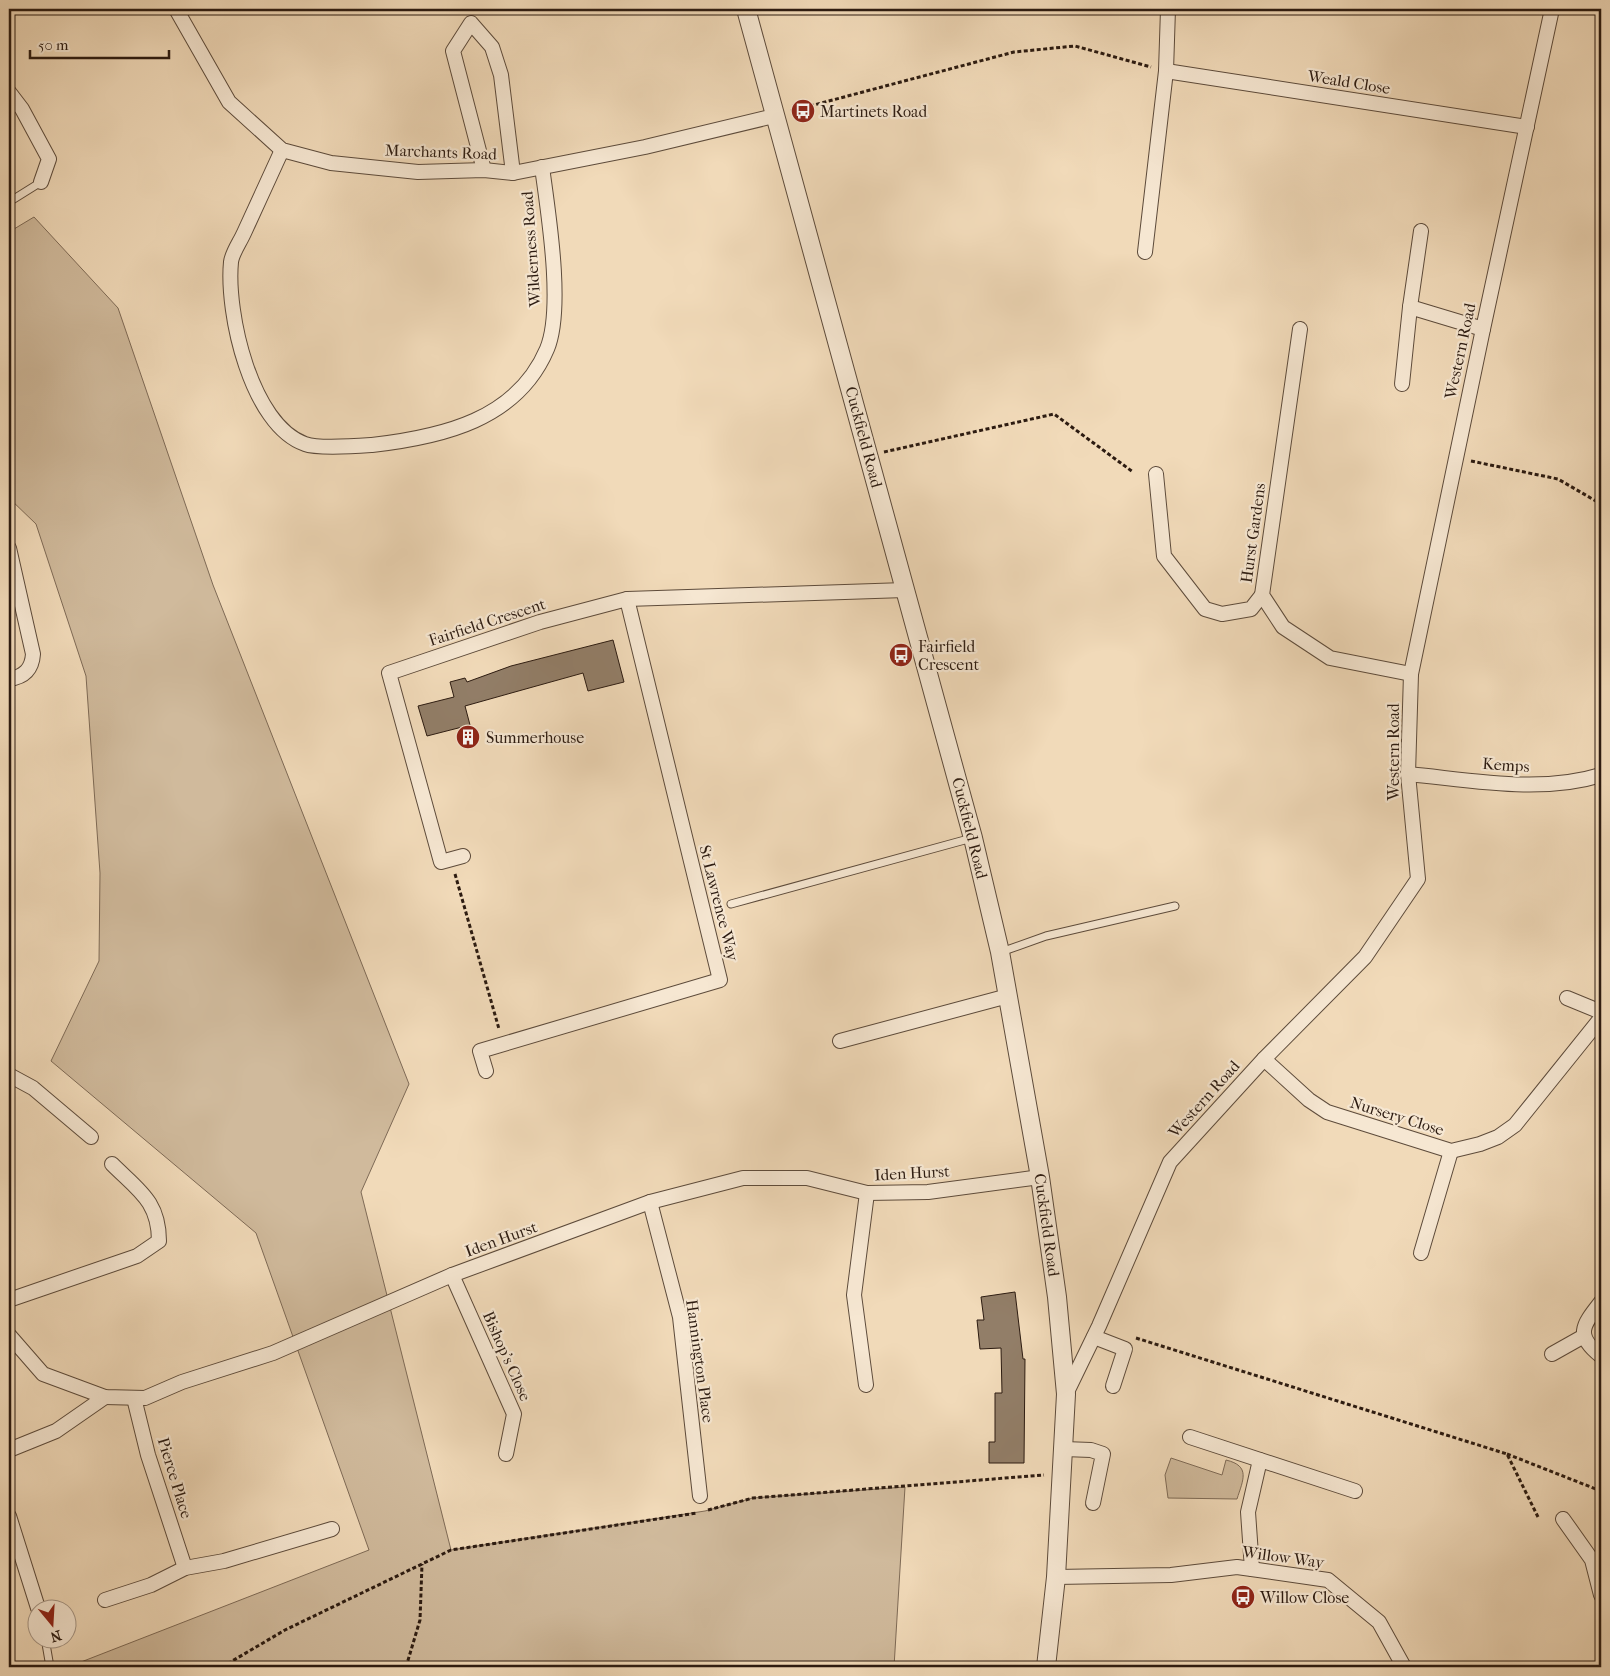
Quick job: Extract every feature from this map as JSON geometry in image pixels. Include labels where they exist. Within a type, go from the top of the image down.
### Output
[{"type":"street","name":"Marchants Road","points":[[176,9],[229,102],[282,150],[330,163],[408,171],[484,170],[512,173],[645,147],[774,116]]},
{"type":"street","name":"Cuckfield Road","points":[[746,9],[774,116],[870,455],[973,838],[1000,952],[1008,996],[1040,1177],[1057,1297],[1066,1394],[1056,1577],[1046,1667]]},
{"type":"street","points":[[1144,252],[1166,71],[1168,9]]},
{"type":"street","name":"Western Road","points":[[1066,1394],[1094,1337],[1170,1162],[1264,1059],[1366,957],[1418,879],[1408,774],[1411,674],[1552,9]]},
{"type":"street","points":[[484,170],[454,50],[471,23],[492,47],[501,75],[512,173]]},
{"type":"street","name":"Weald Close","points":[[1166,71],[1527,127]]},
{"type":"street","points":[[9,92],[22,109],[49,160],[41,182]]},
{"type":"street","name":"Wilderness Road","points":[[282,150],[231,260],[232,315],[256,393],[279,427],[305,445],[354,447],[404,441],[462,427],[499,408],[533,374],[548,347],[555,304],[550,233],[542,167]]},
{"type":"street","points":[[1402,384],[1410,307],[1421,231]]},
{"type":"street","points":[[1410,307],[1483,329]]},
{"type":"street","name":"Hurst Gardens","points":[[1300,329],[1262,596],[1283,628],[1330,658],[1411,674]]},
{"type":"street","points":[[1156,474],[1164,556],[1205,609],[1222,614],[1251,610],[1262,596]]},
{"type":"street","points":[[9,548],[32,654],[32,666],[25,673],[9,679]]},
{"type":"street","name":"Fairfield Crescent","points":[[457,857],[441,862],[389,673],[558,617],[627,600],[906,590]]},
{"type":"street","name":"St Lawrence Way","points":[[486,1071],[480,1051],[720,980],[627,600]]},
{"type":"street","name":"Kemps","points":[[1408,774],[1528,785],[1580,782],[1601,775]]},
{"type":"street","points":[[840,1041],[1008,996]]},
{"type":"street","points":[[1567,998],[1601,1012]]},
{"type":"street","name":"Nursery Close","points":[[1264,1059],[1309,1100],[1327,1112],[1451,1151],[1498,1138],[1516,1125],[1601,1018]]},
{"type":"street","points":[[9,1075],[33,1088],[90,1137]]},
{"type":"street","points":[[1422,1253],[1451,1151]]},
{"type":"street","points":[[9,1300],[137,1256],[159,1241],[159,1222],[150,1202],[112,1164]]},
{"type":"street","name":"Iden Hurst","points":[[9,1335],[43,1374],[105,1397],[145,1398],[182,1382],[273,1353],[452,1276],[650,1202],[743,1178],[807,1178],[867,1193],[928,1192],[1040,1177]]},
{"type":"street","points":[[866,1385],[854,1295],[867,1193]]},
{"type":"street","name":"Hannington Place","points":[[650,1202],[680,1317],[700,1496]]},
{"type":"street","name":"Bishop's Close","points":[[452,1276],[514,1414],[506,1454]]},
{"type":"street","points":[[1601,1302],[1585,1324],[1584,1336],[1587,1344],[1601,1356]]},
{"type":"street","points":[[1552,1354],[1584,1336]]},
{"type":"street","points":[[1094,1337],[1125,1349],[1113,1386]]},
{"type":"street","points":[[9,1450],[56,1431],[105,1397]]},
{"type":"street","name":"Pierce Place","points":[[134,1398],[148,1455],[185,1568]]},
{"type":"street","points":[[1190,1437],[1354,1491]]},
{"type":"street","points":[[1064,1449],[1091,1450],[1103,1454],[1093,1503]]},
{"type":"street","points":[[1252,1570],[1248,1512],[1260,1460]]},
{"type":"street","points":[[9,1516],[35,1598]]},
{"type":"street","points":[[1563,1519],[1592,1560],[1601,1595]]},
{"type":"street","points":[[105,1600],[151,1585],[185,1568],[224,1561],[332,1528]]},
{"type":"street","name":"Willow Way","points":[[1056,1577],[1171,1575],[1237,1567],[1328,1580],[1379,1622],[1404,1667]]},
{"type":"lane","points":[[9,202],[41,182]]},
{"type":"lane","points":[[731,904],[973,838]]},
{"type":"lane","points":[[1000,952],[1046,936],[1175,906]]},
{"type":"lane","points":[[47,1648],[50,1667]]},
{"type":"path","points":[[774,116],[1014,52],[1075,46],[1166,71]]},
{"type":"path","points":[[870,455],[1054,414],[1133,472]]},
{"type":"path","points":[[1456,458],[1558,479],[1601,504]]},
{"type":"path","points":[[457,857],[503,1044]]},
{"type":"path","points":[[1128,1335],[1506,1454],[1601,1491]]},
{"type":"path","points":[[1506,1454],[1538,1517]]},
{"type":"path","points":[[222,1667],[285,1630],[444,1553],[705,1511],[753,1498],[1062,1474]]},
{"type":"path","points":[[406,1667],[420,1620],[422,1564]]},
{"type":"shaded area","points":[[34,217],[118,308],[213,585],[409,1084],[361,1192],[451,1550],[705,1511],[753,1498],[905,1487],[894,1667],[83,1667],[81,1662],[369,1550],[256,1233],[51,1061],[99,961],[100,873],[86,676],[36,524],[9,498],[9,232]]},
{"type":"shaded area","points":[[1171,1458],[1222,1475],[1226,1460],[1239,1466],[1242,1470],[1243,1480],[1237,1499],[1168,1498],[1165,1475]]},
{"type":"building","points":[[613,640],[624,682],[588,691],[583,673],[465,706],[470,725],[427,736],[418,706],[454,697],[450,682],[465,678],[467,682],[511,666]]},
{"type":"building","points":[[1015,1292],[1023,1359],[1025,1359],[1024,1463],[989,1463],[989,1442],[995,1442],[995,1393],[1002,1393],[1001,1348],[980,1349],[977,1320],[984,1320],[981,1297]]},
{"type":"place","name":"Martinets Road","points":[[803,111]]},
{"type":"place","name":"Fairfield Crescent","points":[[901,655]]},
{"type":"place","name":"Summerhouse","points":[[468,737]]},
{"type":"place","name":"Willow Close","points":[[1243,1597]]}]
